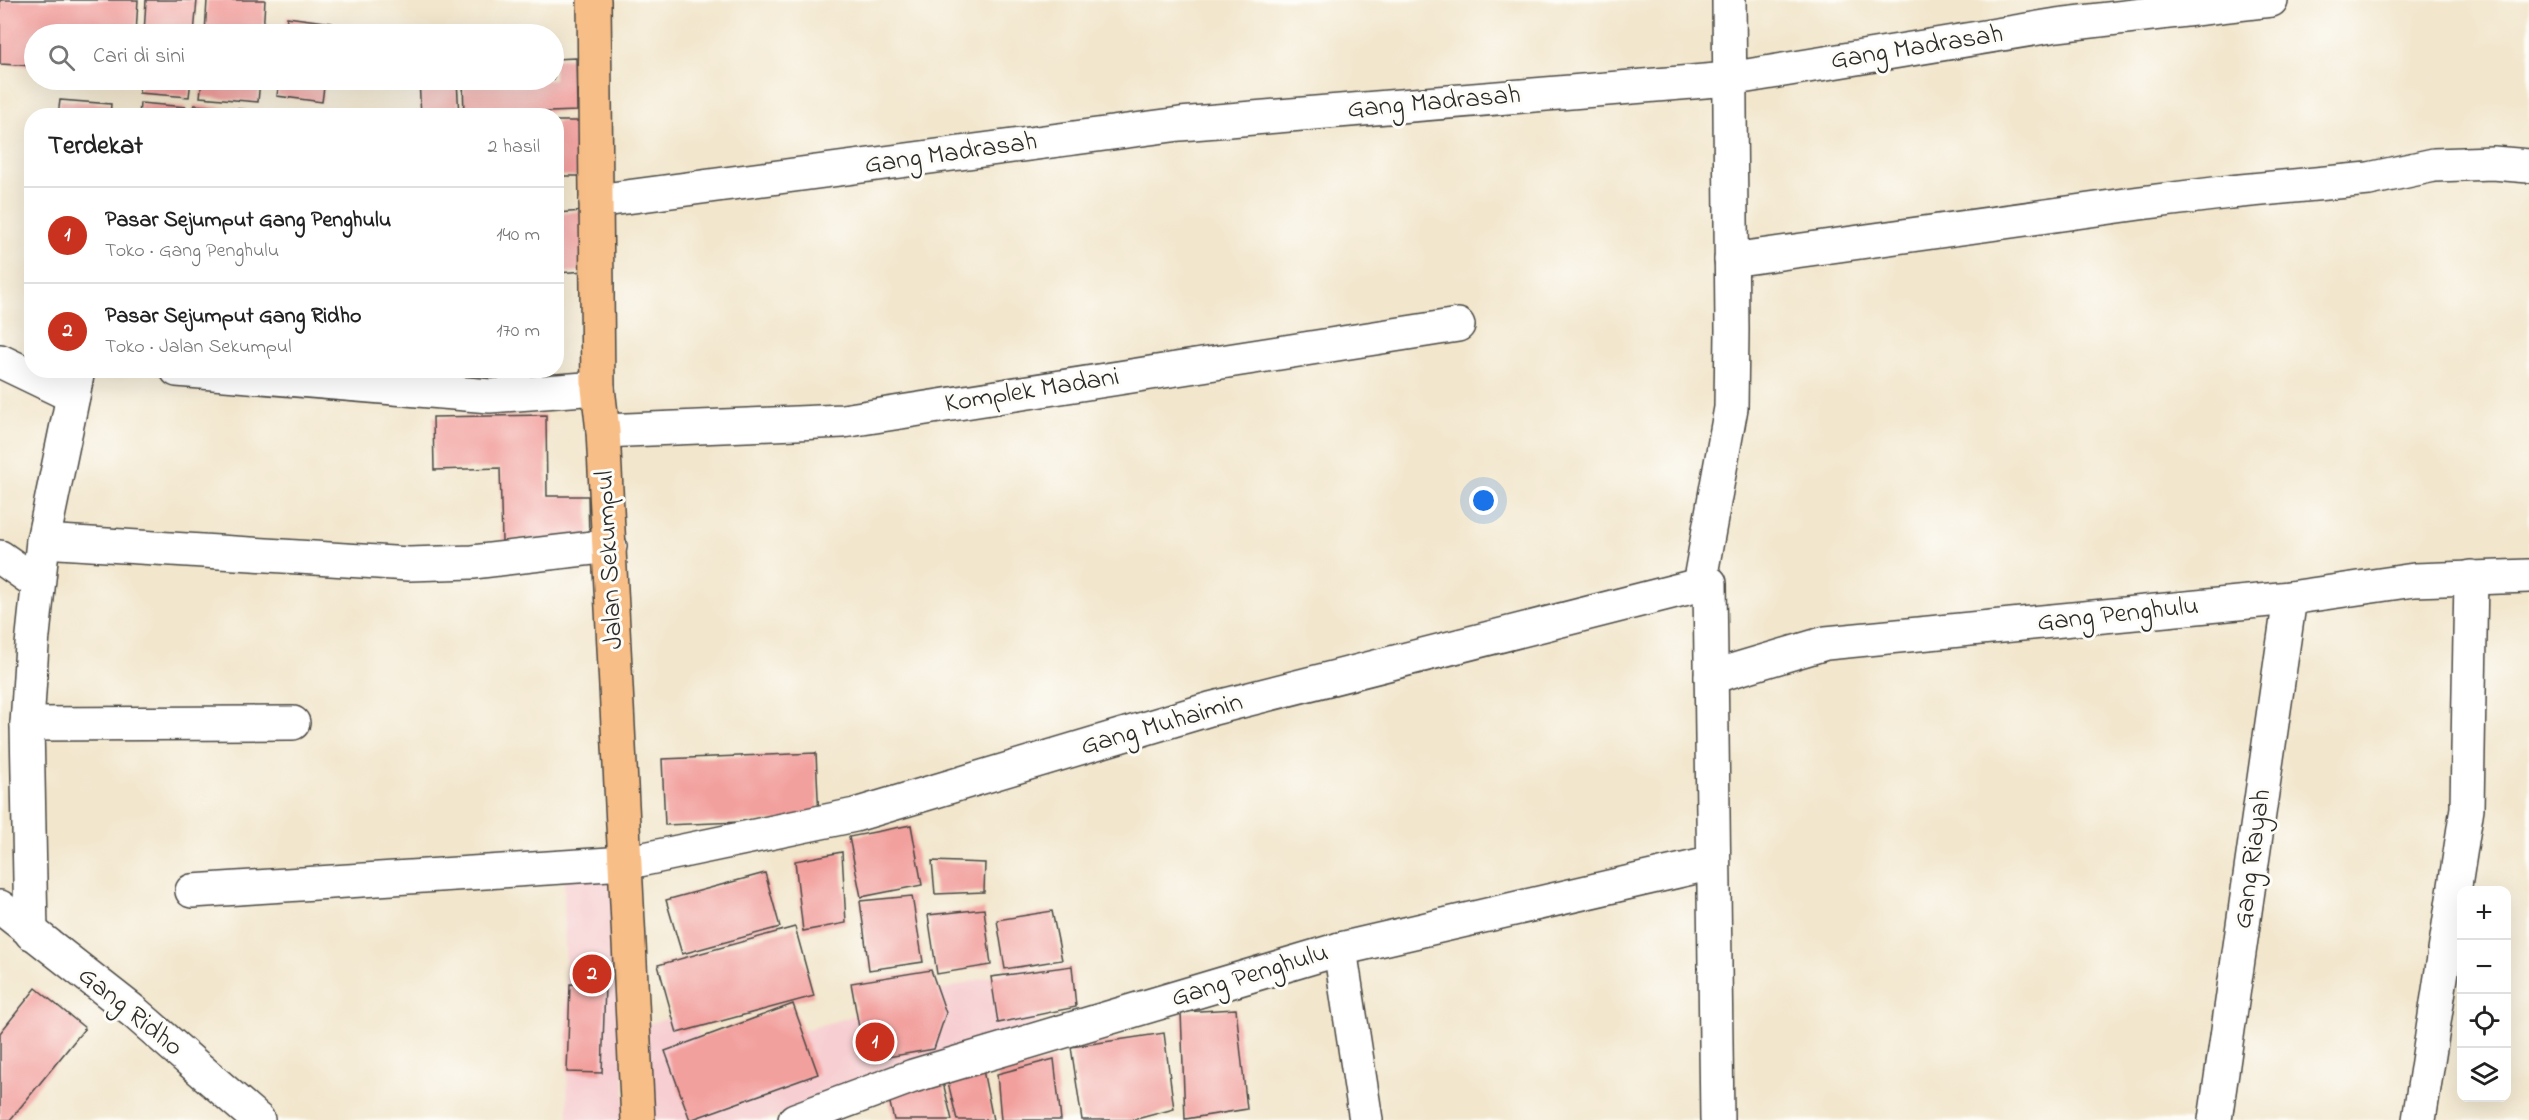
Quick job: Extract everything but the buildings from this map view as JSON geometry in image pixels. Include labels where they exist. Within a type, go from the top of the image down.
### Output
[{"type":"main road","name":"Jalan Sekumpul","points":[[594,0],[598,388],[610,546],[638,1120]]},
{"type":"street","points":[[1717,1120],[1710,583],[1699,585],[1731,408],[1729,0]]},
{"type":"street","name":"Gang Madrasah","points":[[597,201],[1180,124],[1730,79],[2056,25],[2271,0]]},
{"type":"street","points":[[1731,260],[2140,203],[2369,179],[2434,165],[2529,166]]},
{"type":"street","name":"Komplek Madani","points":[[603,431],[843,421],[1458,325]]},
{"type":"street","points":[[0,361],[24,368]]},
{"type":"street","points":[[32,933],[27,724],[38,583],[43,541],[76,383],[59,378]]},
{"type":"street","points":[[267,378],[490,396],[598,388]]},
{"type":"street","points":[[43,541],[409,564],[473,562],[610,546]]},
{"type":"street","points":[[0,557],[38,583]]},
{"type":"street","name":"Gang Penghulu","points":[[1711,677],[1826,643],[2290,598],[2414,580],[2529,576]]},
{"type":"street","points":[[2419,1120],[2467,808],[2471,577]]},
{"type":"street","name":"Gang Muhaimin","points":[[192,891],[625,863],[855,815],[1210,710],[1699,585]]},
{"type":"street","name":"Gang Riayah","points":[[2215,1120],[2290,598]]},
{"type":"street","points":[[27,724],[293,723]]},
{"type":"street","name":"Gang Penghulu","points":[[795,1120],[913,1076],[1340,949],[1713,863]]},
{"type":"street","name":"Gang Ridho","points":[[0,908],[134,1012],[258,1120]]},
{"type":"street","points":[[1340,949],[1366,1120]]},
{"type":"shaded area","points":[[564,877],[613,877],[626,1120],[568,1120]]},
{"type":"shaded area","points":[[1032,964],[1039,1023],[765,1120],[651,1120],[647,1024],[694,1012],[704,1059]]},
{"type":"place","name":"Pasar Sejumput Gang Ridho","points":[[592,974]]},
{"type":"place","name":"Pasar Sejumput Gang Penghulu","points":[[875,1042]]}]
